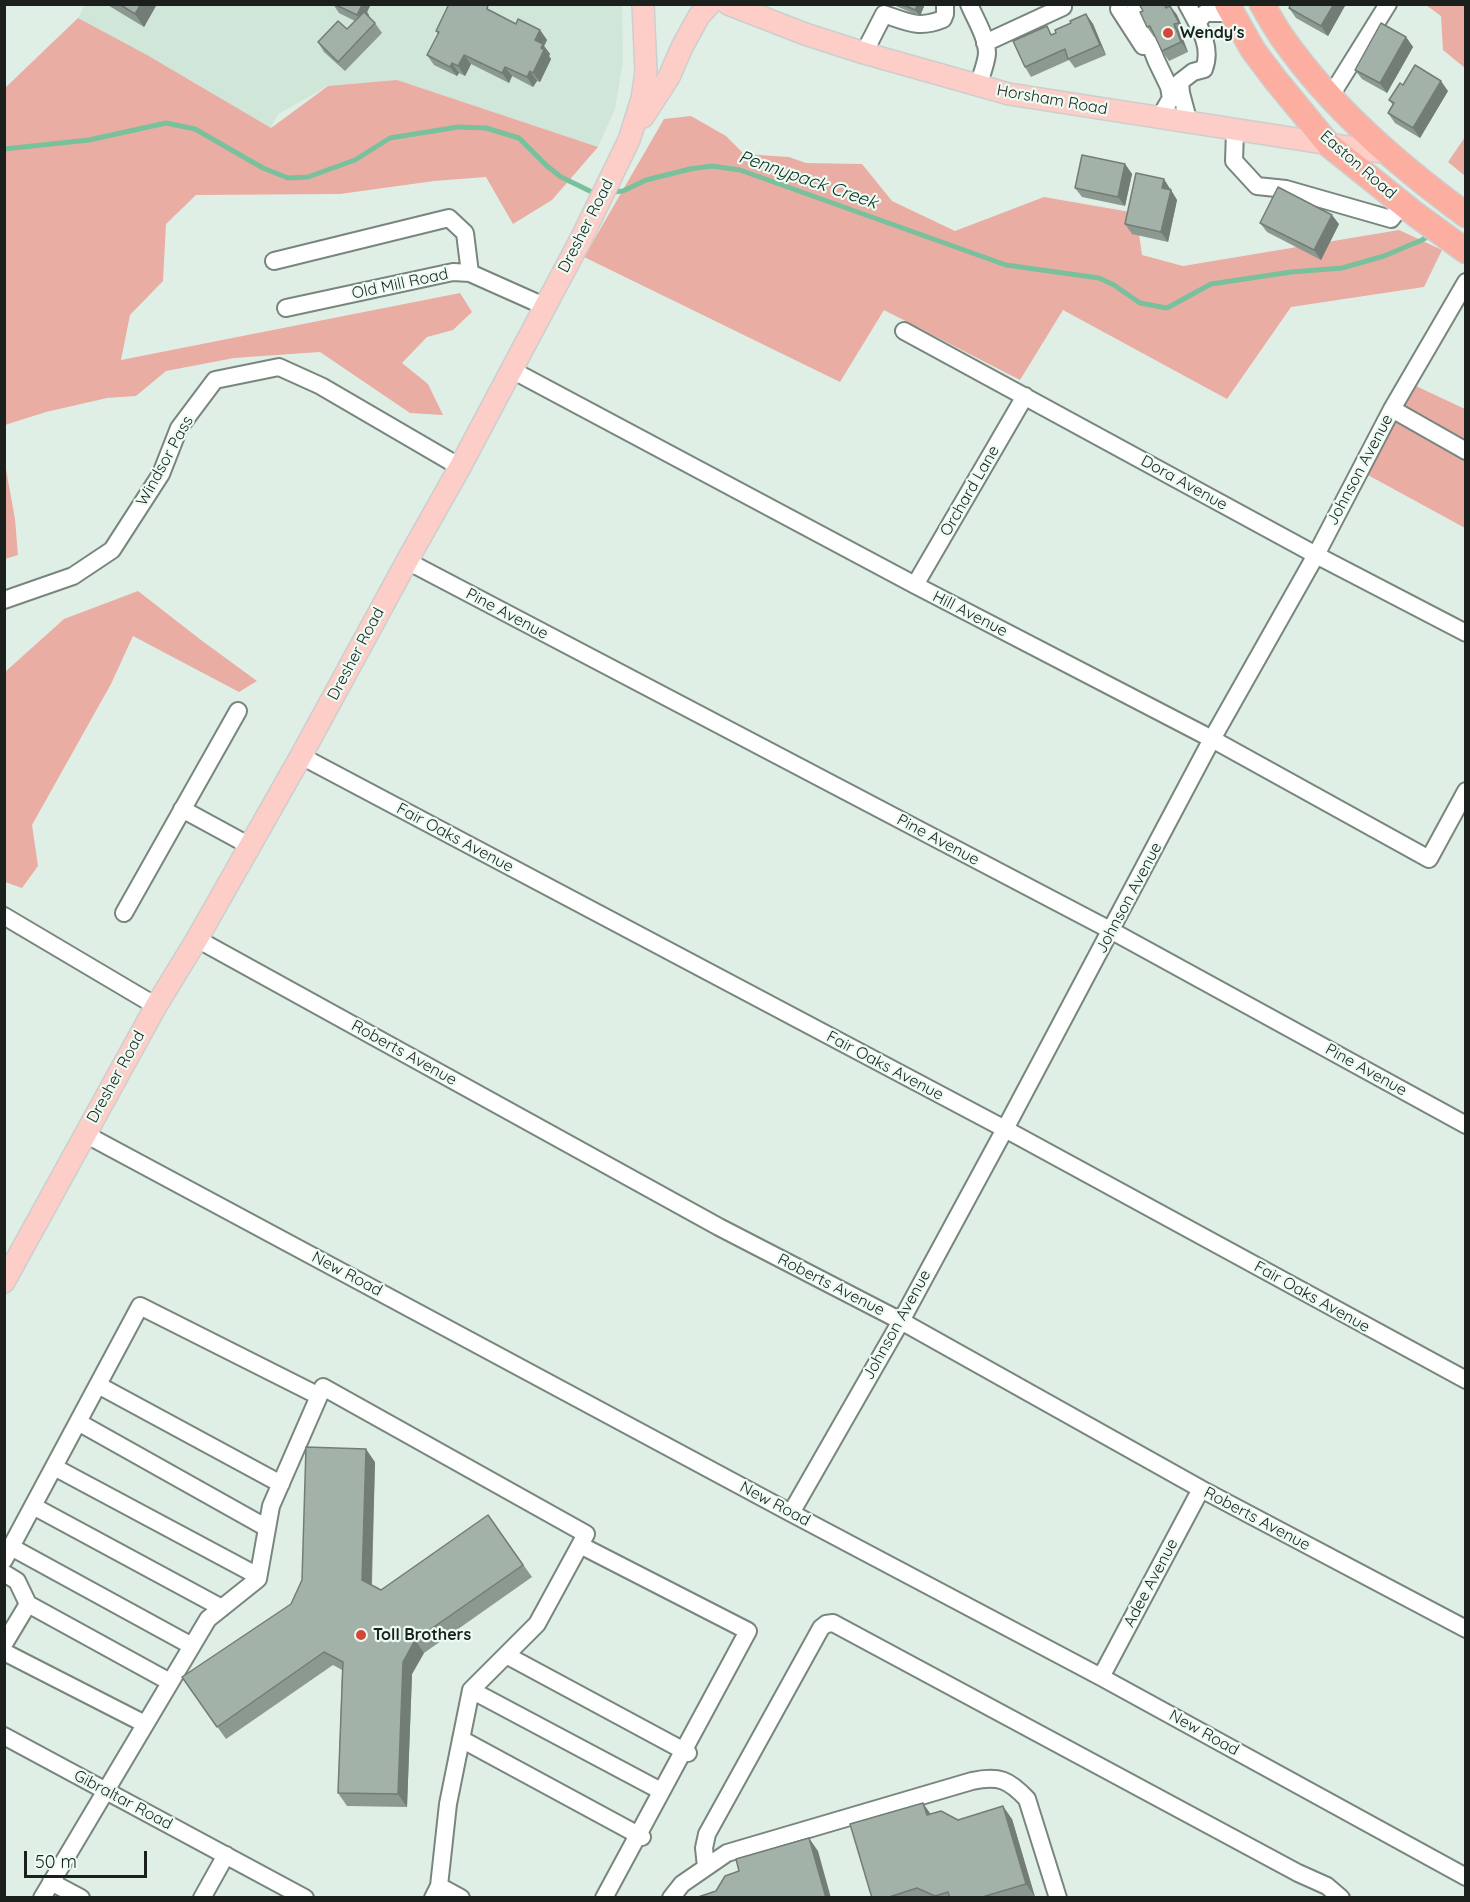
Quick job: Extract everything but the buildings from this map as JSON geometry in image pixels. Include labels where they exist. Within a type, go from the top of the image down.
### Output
[{"type":"highway","name":"Easton Road","points":[[1262,4],[1284,40],[1330,97],[1387,153],[1466,215]]},
{"type":"highway","name":"Easton Road","points":[[1230,9],[1253,50],[1329,145],[1466,251]]},
{"type":"main road","name":"Dresher Road","points":[[4,1282],[156,1006],[197,939],[301,756],[460,467],[581,238],[629,141],[642,99],[645,72],[643,4]]},
{"type":"main road","points":[[629,141],[669,77],[699,16],[710,4]]},
{"type":"main road","name":"Horsham Road","points":[[728,4],[805,34],[864,53],[1009,94],[1387,153]]},
{"type":"street","points":[[864,53],[884,14],[918,25],[934,23],[943,19],[945,4]]},
{"type":"street","points":[[969,4],[985,43],[987,56],[978,86]]},
{"type":"street","points":[[1120,4],[1119,9],[1148,53],[1156,60]]},
{"type":"street","points":[[1135,4],[1169,87],[1170,98],[1159,119]]},
{"type":"street","points":[[1330,97],[1388,4]]},
{"type":"street","points":[[985,43],[1063,7]]},
{"type":"street","points":[[1164,76],[1187,77],[1204,69],[1208,57],[1203,35],[1190,9]]},
{"type":"street","points":[[1190,9],[1205,13],[1230,9]]},
{"type":"street","points":[[1189,123],[1181,93],[1198,54],[1190,9]]},
{"type":"street","points":[[1235,131],[1234,161],[1257,186],[1286,189],[1391,219],[1409,209]]},
{"type":"street","points":[[274,261],[449,218],[465,233],[470,273]]},
{"type":"street","name":"Old Mill Road","points":[[286,308],[453,272],[470,273],[544,306]]},
{"type":"street","name":"Johnson Avenue","points":[[792,1513],[1005,1130],[1212,739],[1316,555],[1392,409],[1466,282]]},
{"type":"street","name":"Dora Avenue","points":[[904,331],[1316,555],[1466,633]]},
{"type":"street","name":"Windsor Pass","points":[[4,600],[73,576],[112,550],[160,474],[179,428],[215,380],[279,367],[321,386],[460,467]]},
{"type":"street","name":"Hill Avenue","points":[[510,369],[915,585],[1212,739],[1429,859],[1466,791]]},
{"type":"street","name":"Orchard Lane","points":[[915,585],[1025,396]]},
{"type":"street","points":[[1392,409],[1466,451]]},
{"type":"street","name":"Pine Avenue","points":[[407,561],[1112,931],[1466,1125]]},
{"type":"street","points":[[124,913],[238,711]]},
{"type":"street","name":"Fair Oaks Avenue","points":[[301,756],[1005,1130],[1466,1380]]},
{"type":"street","points":[[182,809],[250,846]]},
{"type":"street","points":[[4,916],[156,1006]]},
{"type":"street","name":"Roberts Avenue","points":[[197,939],[719,1227],[900,1321],[1201,1489],[1466,1629]]},
{"type":"street","name":"New Road","points":[[85,1134],[1101,1677],[1466,1877]]},
{"type":"street","points":[[192,1646],[8,1554],[140,1306],[319,1396]]},
{"type":"street","points":[[98,1385],[281,1484]]},
{"type":"street","points":[[42,1898],[208,1619],[258,1579],[271,1506],[323,1387],[586,1534],[537,1624],[471,1690],[448,1804],[436,1892],[461,1898]]},
{"type":"street","points":[[78,1422],[267,1528]]},
{"type":"street","points":[[54,1467],[258,1576]]},
{"type":"street","name":"Adee Avenue","points":[[1101,1677],[1201,1489]]},
{"type":"street","points":[[33,1506],[222,1608]]},
{"type":"street","points":[[580,1545],[748,1631],[685,1752],[604,1898]]},
{"type":"street","points":[[4,1573],[17,1581],[28,1604],[170,1682]]},
{"type":"street","points":[[4,1644],[28,1604]]},
{"type":"street","points":[[706,1867],[704,1848],[707,1834],[821,1628],[833,1623],[1298,1873],[1327,1886],[1341,1898]]},
{"type":"street","points":[[4,1652],[145,1724]]},
{"type":"street","points":[[506,1655],[685,1752]]},
{"type":"street","points":[[471,1690],[662,1791]]},
{"type":"street","name":"Gibraltar Road","points":[[4,1736],[305,1898]]},
{"type":"street","points":[[461,1739],[640,1835]]},
{"type":"street","points":[[671,1898],[682,1884],[727,1853],[972,1780],[997,1778],[1016,1788],[1027,1799],[1058,1898]]},
{"type":"street","points":[[202,1898],[226,1855]]},
{"type":"street","points":[[51,1882],[81,1898]]},
{"type":"shaded area","points":[[85,4],[622,5],[623,61],[615,109],[598,147],[395,88],[328,86],[278,114],[268,133],[78,18]]},
{"type":"shaded area","points":[[1426,5],[1465,5],[1465,68],[1443,50],[1441,16]]},
{"type":"shaded area","points":[[78,18],[147,55],[271,128],[328,86],[397,80],[598,147],[552,200],[513,224],[486,177],[434,181],[340,194],[196,195],[166,224],[163,281],[130,315],[121,360],[460,293],[472,312],[453,330],[427,337],[402,363],[428,384],[443,415],[410,413],[320,352],[234,358],[166,371],[136,396],[107,398],[46,412],[5,425],[5,88]]},
{"type":"shaded area","points":[[691,116],[726,136],[744,154],[789,157],[806,163],[862,164],[892,201],[955,231],[1044,197],[1136,213],[1142,255],[1183,266],[1399,230],[1442,250],[1424,287],[1291,307],[1227,399],[1063,310],[1020,380],[884,310],[840,382],[584,257],[664,119]]},
{"type":"shaded area","points":[[1465,137],[1466,176],[1448,162]]},
{"type":"shaded area","points":[[1416,386],[1465,409],[1465,528],[1366,474]]},
{"type":"shaded area","points":[[5,464],[15,519],[18,555],[5,559]]},
{"type":"shaded area","points":[[138,591],[257,681],[239,692],[133,636],[111,684],[32,825],[38,866],[22,888],[5,882],[5,672],[64,619]]},
{"type":"waterway","name":"Pennypack Creek","points":[[4,149],[89,140],[166,123],[195,129],[263,168],[288,178],[308,177],[355,160],[390,138],[458,127],[486,128],[519,138],[561,177],[599,194]]},
{"type":"waterway","name":"Pennypack Creek","points":[[611,192],[623,191],[646,180],[690,169],[712,166],[740,170],[1006,265],[1099,278],[1114,285],[1140,303],[1167,308],[1211,284],[1291,272],[1342,268],[1384,256],[1432,234]]},
{"type":"place","name":"Wendy's","points":[[1168,33]]},
{"type":"place","name":"Toll Brothers","points":[[361,1635]]}]
